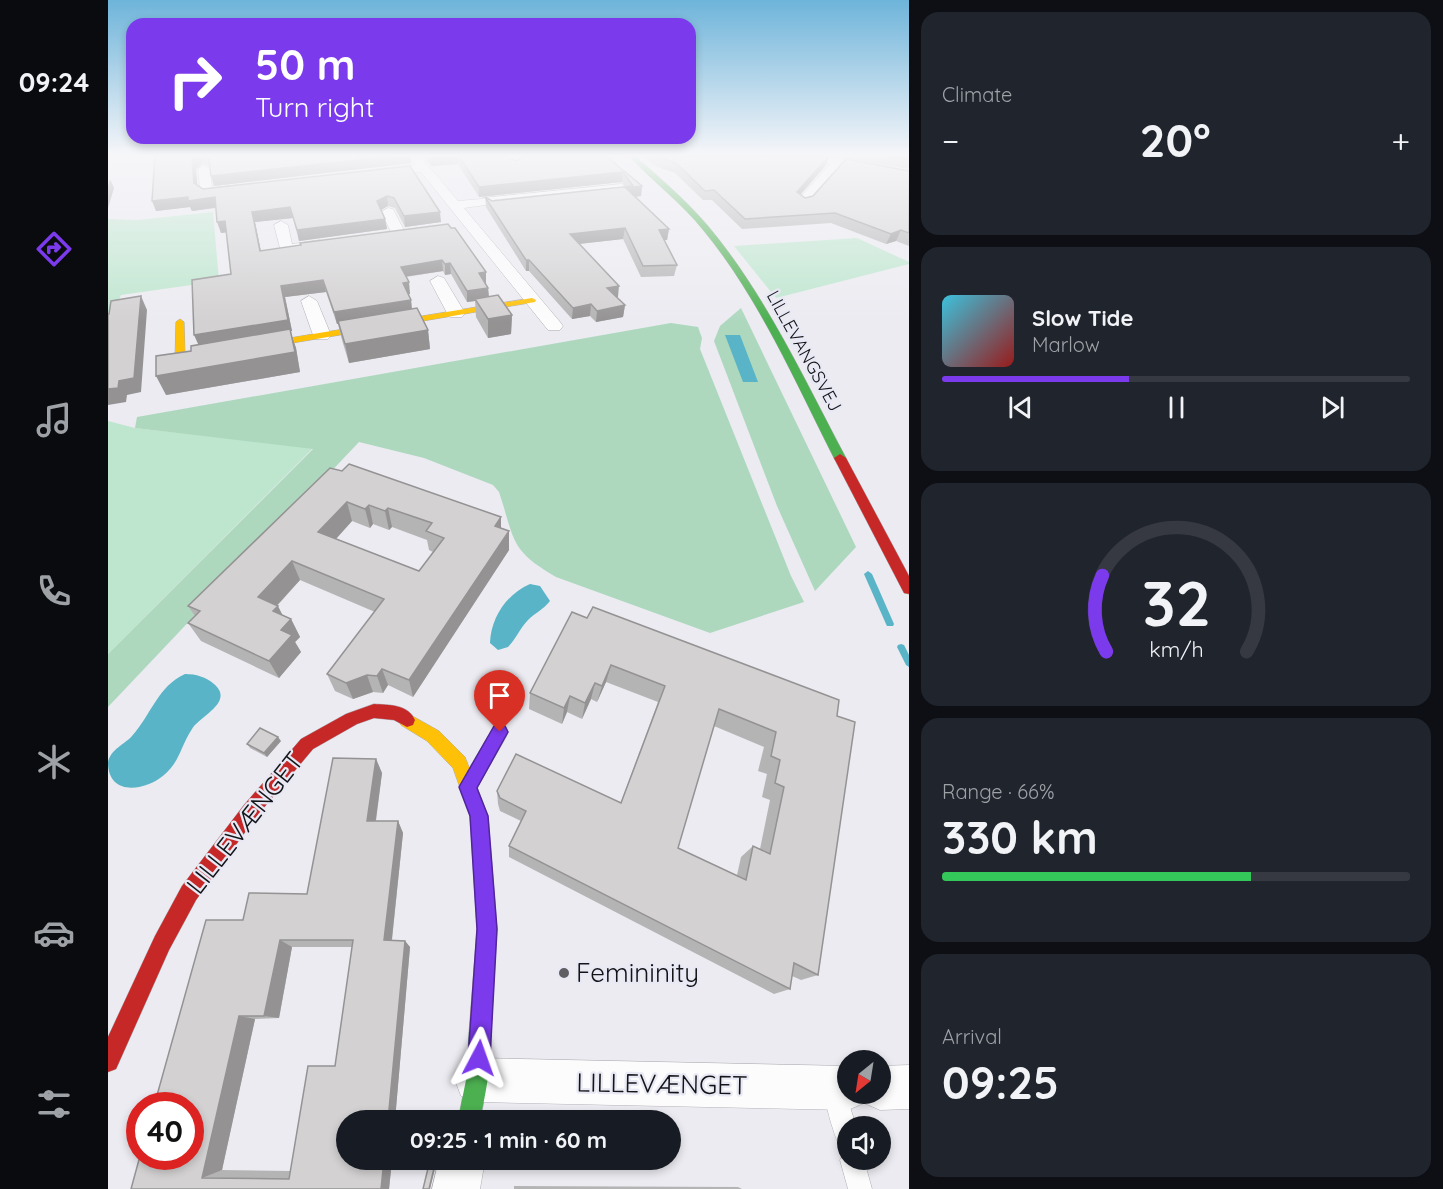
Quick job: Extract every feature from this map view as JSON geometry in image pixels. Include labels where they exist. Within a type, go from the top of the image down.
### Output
[{"type":"street","points":[[457,211],[464,225],[554,326]]},
{"type":"street","name":"LILLEVANGSVEJ","points":[[690,211],[714,238],[758,302],[909,589]]},
{"type":"street","points":[[388,212],[399,234]]},
{"type":"street","points":[[281,225],[286,249],[331,243]]},
{"type":"street","points":[[438,281],[456,313]]},
{"type":"street","points":[[180,322],[180,358],[532,300]]},
{"type":"street","points":[[309,301],[322,335]]},
{"type":"street","name":"LILLEVÆNGET","points":[[108,1061],[162,943],[189,893],[250,811],[307,744],[352,719],[374,711],[397,713],[433,736],[459,763],[479,816],[487,929],[473,1100],[837,1088]]},
{"type":"street","points":[[891,1088],[909,1087]]},
{"type":"street","points":[[456,1189],[460,1170]]},
{"type":"lane","points":[[468,787],[500,732]]},
{"type":"lane","points":[[855,1170],[860,1189]]},
{"type":"green space","points":[[213,212],[219,281],[121,295],[108,325],[108,219],[137,220]]},
{"type":"green space","points":[[857,238],[909,264],[776,298],[734,246]]},
{"type":"green space","points":[[741,308],[856,547],[815,591],[777,506],[714,341],[720,326]]},
{"type":"green space","points":[[671,323],[698,327],[702,338],[700,349],[791,576],[804,602],[710,633],[556,577],[541,568],[522,551],[516,542],[499,492],[493,485],[424,458],[359,442],[108,707],[108,654],[313,449],[135,428],[137,417]]},
{"type":"green space","points":[[108,421],[135,428],[313,448],[108,654]]},
{"type":"water","points":[[725,335],[740,335],[758,382],[743,382]]},
{"type":"water","points":[[530,584],[540,586],[550,601],[528,620],[508,647],[498,650],[490,643],[493,624],[508,600]]},
{"type":"water","points":[[185,674],[201,676],[214,684],[221,697],[218,703],[192,729],[177,759],[164,775],[139,787],[121,786],[110,774],[108,762],[110,757],[139,728],[161,693]]},
{"type":"building","points":[[216,211],[256,211],[252,212],[260,251],[301,245],[300,243],[448,224],[451,228],[455,228],[486,272],[479,273],[488,288],[467,291],[450,263],[445,264],[442,260],[401,267],[409,282],[403,283],[411,300],[334,312],[323,280],[281,286],[288,320],[194,335],[192,280],[231,274],[225,221],[217,222]]},
{"type":"building","points":[[291,211],[382,211],[385,219],[297,230]]},
{"type":"building","points":[[401,211],[440,212],[404,216]]},
{"type":"building","points":[[494,211],[651,211],[669,229],[659,230],[677,265],[643,266],[625,228],[570,234],[619,286],[607,288],[625,305],[597,311],[591,304],[573,308],[529,260],[526,260]]},
{"type":"building","points":[[737,211],[909,211],[909,233],[901,230],[891,234],[835,213],[745,219]]},
{"type":"building","points":[[498,295],[512,315],[488,319],[475,299]]},
{"type":"building","points":[[141,296],[134,378],[119,381],[118,388],[108,389],[108,314],[111,301]]},
{"type":"building","points":[[417,308],[428,330],[345,344],[338,321]]},
{"type":"building","points":[[290,329],[295,352],[156,376],[156,356],[191,351],[191,346]]},
{"type":"building","points":[[349,464],[501,517],[495,526],[509,531],[409,680],[382,669],[377,676],[367,675],[346,683],[327,674],[384,599],[292,561],[258,597],[278,606],[273,611],[291,619],[281,630],[292,635],[269,661],[188,623],[200,611],[188,606],[330,468],[342,471]],"holes":[[[347,502],[365,509],[369,505],[385,511],[388,508],[432,523],[426,531],[444,538],[419,571],[318,532]]]},
{"type":"building","points":[[593,607],[839,700],[837,716],[855,722],[818,975],[794,963],[790,989],[509,846],[526,811],[500,798],[497,791],[516,754],[621,803],[665,686],[611,665],[602,686],[595,683],[585,703],[570,696],[564,708],[530,693],[572,612],[587,618]],"holes":[[[719,709],[776,732],[771,756],[780,760],[775,783],[784,787],[770,854],[753,846],[746,880],[678,848]]]},
{"type":"building","points":[[260,728],[278,737],[264,753],[247,744]]},
{"type":"building","points":[[333,758],[376,759],[367,821],[398,821],[384,940],[405,941],[389,1110],[336,1110],[336,1170],[383,1170],[381,1189],[131,1189],[136,1170],[204,1170],[202,1178],[289,1179],[308,1066],[335,1066],[353,940],[280,940],[264,1016],[239,1016],[204,1169],[204,1092],[158,1092],[206,920],[243,920],[249,893],[307,894]]},
{"type":"building","points":[[428,1170],[434,1170],[429,1189],[423,1189]]},
{"type":"waterway","points":[[868,574],[890,624]]},
{"type":"waterway","points":[[901,647],[909,663]]},
{"type":"traffic: fast","points":[[691,211],[715,240],[750,292],[782,347],[840,458]]},
{"type":"traffic: fast","points":[[471,1110],[477,1080],[480,1033]]},
{"type":"traffic: slow","points":[[180,322],[180,359],[532,300]]},
{"type":"traffic: slow","points":[[407,720],[433,736],[459,763],[479,816],[487,929],[480,1033]]},
{"type":"traffic: jam","points":[[840,458],[909,589]]},
{"type":"traffic: jam","points":[[108,1061],[162,943],[189,893],[250,811],[307,744],[352,719],[374,711],[397,713],[407,720]]},
{"type":"place","name":"Femininity","points":[[564,973]]},
{"type":"route","points":[[479,1058],[487,929],[479,816],[468,787],[500,732]]}]
